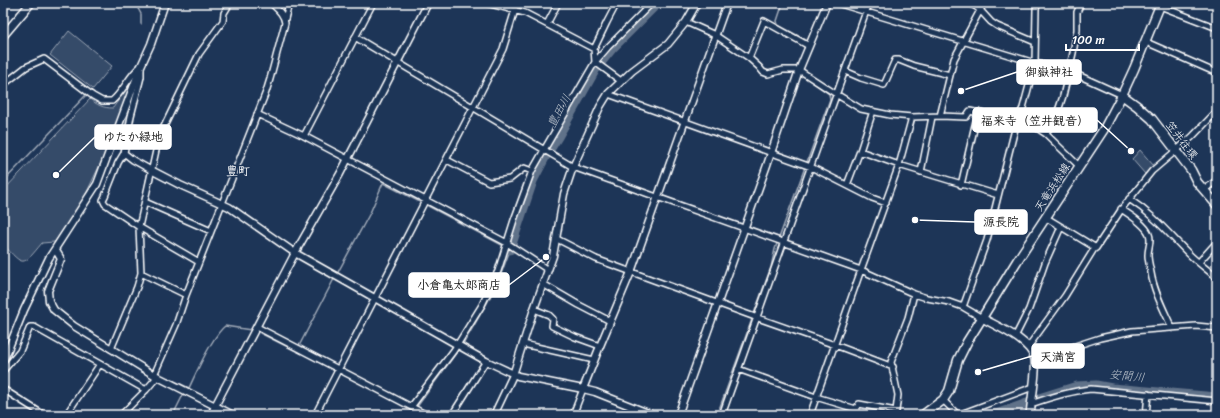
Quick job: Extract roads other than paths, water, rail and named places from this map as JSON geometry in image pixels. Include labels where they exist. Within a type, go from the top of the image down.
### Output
[{"type":"main road","points":[[3,36],[32,3]]},
{"type":"main road","name":"天竜浜松線","points":[[923,415],[943,400],[949,391],[958,360],[966,342],[1045,217],[1104,129],[1122,95],[1161,4]]},
{"type":"main road","name":"笠井往環","points":[[1122,95],[1152,119],[1191,170],[1197,182],[1217,205]]},
{"type":"main road","points":[[982,318],[1015,337],[1028,347],[1035,359],[1030,415]]},
{"type":"street","points":[[3,362],[24,310],[49,258],[97,184],[141,66],[151,44],[165,3]]},
{"type":"street","points":[[112,347],[141,273],[138,226],[145,202],[159,137],[199,54],[223,21],[224,13],[230,3]]},
{"type":"street","points":[[270,3],[282,14],[284,17],[284,23]]},
{"type":"street","points":[[121,415],[146,390],[156,375],[270,79],[289,3]]},
{"type":"street","points":[[304,136],[373,3]]},
{"type":"street","points":[[210,415],[295,253],[340,174],[428,3]]},
{"type":"street","points":[[488,3],[525,13],[594,49]]},
{"type":"street","points":[[547,24],[558,3]]},
{"type":"street","points":[[595,62],[594,49],[606,22],[617,3]]},
{"type":"street","points":[[412,407],[460,346],[482,306],[498,271],[532,171],[595,62],[652,3]]},
{"type":"street","points":[[494,415],[513,375],[553,256],[557,239],[562,201],[573,167],[595,117],[608,94],[621,81],[668,44],[686,22],[697,3]]},
{"type":"street","points":[[573,415],[594,360],[631,272],[727,3]]},
{"type":"street","points":[[678,415],[799,70],[827,3]]},
{"type":"street","points":[[837,3],[1069,72],[1122,95]]},
{"type":"street","points":[[722,415],[783,242],[807,166],[845,71],[868,3]]},
{"type":"street","points":[[968,3],[980,10],[997,26],[1035,42]]},
{"type":"street","points":[[940,116],[954,59],[984,3]]},
{"type":"street","points":[[964,308],[987,240],[1018,118],[1023,108],[1035,63],[1038,3]]},
{"type":"street","points":[[1046,134],[1059,108],[1069,72],[1077,30],[1076,12],[1081,3]]},
{"type":"street","points":[[1161,4],[1217,28]]},
{"type":"street","points":[[315,415],[374,298],[504,49],[515,10]]},
{"type":"street","points":[[749,58],[764,21],[809,46]]},
{"type":"street","points":[[686,22],[715,35],[749,58],[759,67],[762,72],[768,74],[783,70],[799,70],[861,109],[890,115],[912,117],[966,117],[970,111],[1018,118],[1046,134],[1079,166]]},
{"type":"street","points":[[355,37],[573,167],[861,270],[914,294],[949,302],[982,318]]},
{"type":"street","points":[[1146,42],[1217,73]]},
{"type":"street","points":[[3,85],[26,67],[44,59],[93,96],[102,100],[112,101],[118,96],[137,69],[141,66]]},
{"type":"street","points":[[845,71],[884,85],[892,64],[895,60],[899,60],[914,66],[950,75]]},
{"type":"street","points":[[595,62],[621,81]]},
{"type":"street","points":[[141,66],[141,77],[131,116],[124,153],[103,200],[110,208],[199,262]]},
{"type":"street","points":[[608,94],[807,166],[872,198],[886,203]]},
{"type":"street","points":[[847,186],[873,111]]},
{"type":"street","points":[[962,185],[978,112]]},
{"type":"street","points":[[1028,347],[1065,296],[1094,249],[1129,199],[1152,171],[1192,137],[1216,113]]},
{"type":"street","points":[[257,114],[304,136],[515,248],[548,270]]},
{"type":"street","points":[[810,415],[899,166],[912,117]]},
{"type":"street","points":[[921,172],[932,117]]},
{"type":"street","points":[[860,151],[899,166],[998,196]]},
{"type":"street","points":[[124,153],[133,160],[180,185],[223,204],[240,214],[295,253],[513,375],[595,392],[652,415]]},
{"type":"street","points":[[447,160],[489,182],[510,179],[524,168],[532,171]]},
{"type":"street","points":[[1204,190],[1217,180]]},
{"type":"street","points":[[1129,199],[1144,208],[1189,254],[1217,278]]},
{"type":"street","points":[[145,202],[212,231]]},
{"type":"street","points":[[1122,209],[1149,232],[1151,241],[1148,249],[1148,258],[1152,281],[1172,328]]},
{"type":"street","points":[[1045,217],[1096,248]]},
{"type":"street","points":[[1015,337],[1029,310],[1045,263],[1061,227]]},
{"type":"street","points":[[557,239],[596,259],[893,366]]},
{"type":"street","points":[[1199,262],[1217,242]]},
{"type":"street","points":[[55,249],[61,259],[48,291],[49,301],[54,310],[66,320],[156,375],[233,415]]},
{"type":"street","points":[[141,273],[186,295]]},
{"type":"street","points":[[543,284],[610,321]]},
{"type":"street","points":[[738,369],[857,412],[859,404],[898,413],[898,395],[891,362],[908,318],[914,294]]},
{"type":"street","points":[[534,309],[549,315],[553,319],[552,326],[575,337],[600,346]]},
{"type":"street","points":[[1035,359],[1100,338],[1132,331],[1204,326],[1217,328]]},
{"type":"street","points":[[3,371],[20,352],[30,327],[34,327],[146,390]]},
{"type":"street","points":[[257,327],[427,415]]},
{"type":"street","points":[[523,344],[594,360]]},
{"type":"street","points":[[452,415],[486,361]]},
{"type":"street","points":[[66,415],[100,364]]},
{"type":"street","points":[[943,400],[958,415],[1033,387]]},
{"type":"street","points":[[3,389],[44,415]]},
{"type":"street","points":[[1031,404],[1075,390],[1091,389],[1217,401]]},
{"type":"street","points":[[1146,415],[1148,394]]},
{"type":"street","points":[[628,415],[632,407]]},
{"type":"waterway","points":[[135,3],[141,14],[141,24]]},
{"type":"waterway","points":[[228,10],[234,3]]},
{"type":"waterway","name":"豊田川","points":[[510,250],[533,181],[596,69],[613,48],[658,3]]},
{"type":"waterway","points":[[783,3],[777,21],[778,25],[806,40]]},
{"type":"waterway","points":[[205,41],[210,35]]},
{"type":"waterway","points":[[157,134],[193,62]]},
{"type":"waterway","points":[[717,415],[771,267],[775,249],[830,99],[829,94],[806,78]]},
{"type":"waterway","points":[[3,182],[85,96]]},
{"type":"waterway","points":[[154,150],[156,137]]},
{"type":"waterway","points":[[150,165],[152,157]]},
{"type":"waterway","points":[[143,198],[148,172]]},
{"type":"waterway","points":[[337,274],[370,213],[383,183],[420,202]]},
{"type":"waterway","points":[[428,206],[502,245]]},
{"type":"waterway","points":[[137,237],[138,275]]},
{"type":"waterway","points":[[462,346],[498,282],[510,250],[508,248]]},
{"type":"waterway","points":[[299,346],[335,277]]},
{"type":"waterway","points":[[118,327],[135,284]]},
{"type":"waterway","points":[[168,378],[189,388],[210,346],[225,326],[251,330]]},
{"type":"waterway","points":[[260,333],[296,351],[297,349]]},
{"type":"waterway","points":[[411,415],[459,349]]},
{"type":"waterway","name":"安間川","points":[[1036,399],[1077,386],[1096,385],[1112,388],[1217,397]]},
{"type":"waterway","points":[[173,415],[184,393]]},
{"type":"waterway","name":"安間川","points":[[993,415],[1027,403]]},
{"type":"place","name":"御嶽神社","points":[[961,91]]},
{"type":"place","name":"福来寺（笠井観音）","points":[[1131,151]]},
{"type":"place","name":"ゆたか緑地","points":[[56,175]]},
{"type":"place","name":"源長院","points":[[915,220]]},
{"type":"place","name":"小倉亀太郎商店","points":[[546,257]]},
{"type":"place","name":"天満宮","points":[[978,372]]},
{"type":"district","name":"豊町","points":[[238,171]]}]
